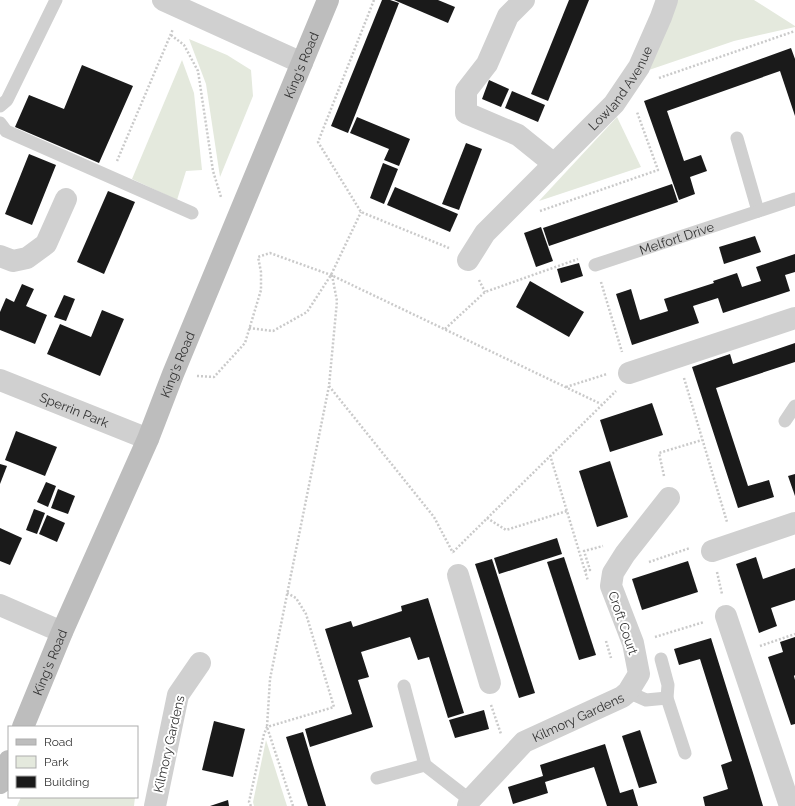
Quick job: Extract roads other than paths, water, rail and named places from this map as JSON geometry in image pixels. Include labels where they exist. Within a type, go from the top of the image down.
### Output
[{"type":"street","name":"King's Road","points":[[23,726],[62,632],[148,439],[173,374],[328,0]]},
{"type":"street","points":[[524,0],[508,16],[487,64],[466,91],[466,113],[518,135],[554,164]]},
{"type":"street","name":"Lowland Avenue","points":[[468,260],[485,233],[614,104],[639,67],[667,0]]},
{"type":"street","points":[[172,4],[302,63]]},
{"type":"street","points":[[0,256],[12,261],[27,258],[46,244],[66,199]]},
{"type":"street","points":[[629,373],[795,318]]},
{"type":"street","name":"Sperrin Park","points":[[0,380],[148,439]]},
{"type":"street","name":"Croft Court","points":[[628,692],[639,674],[633,643],[611,586],[613,573],[625,554],[669,498]]},
{"type":"street","points":[[712,552],[795,523]]},
{"type":"street","points":[[458,575],[490,683]]},
{"type":"street","points":[[0,605],[62,632]]},
{"type":"street","points":[[726,616],[790,806]]},
{"type":"street","name":"Kilmory Gardens","points":[[155,806],[178,695],[200,663]]},
{"type":"street","name":"Kilmory Gardens","points":[[469,803],[524,742],[622,697],[628,692]]},
{"type":"street","points":[[0,783],[8,763]]},
{"type":"lane","points":[[0,106],[7,100],[56,0]]},
{"type":"lane","points":[[0,122],[6,131],[192,213]]},
{"type":"lane","points":[[737,138],[758,211]]},
{"type":"lane","name":"Melfort Drive","points":[[595,265],[795,199]]},
{"type":"lane","points":[[785,421],[795,406]]},
{"type":"lane","points":[[661,659],[668,685],[667,698],[685,753]]},
{"type":"lane","points":[[404,686],[425,765],[469,803]]},
{"type":"lane","name":"Kilmory Gardens","points":[[628,692],[646,700],[667,698]]},
{"type":"lane","points":[[377,778],[425,765]]}]
